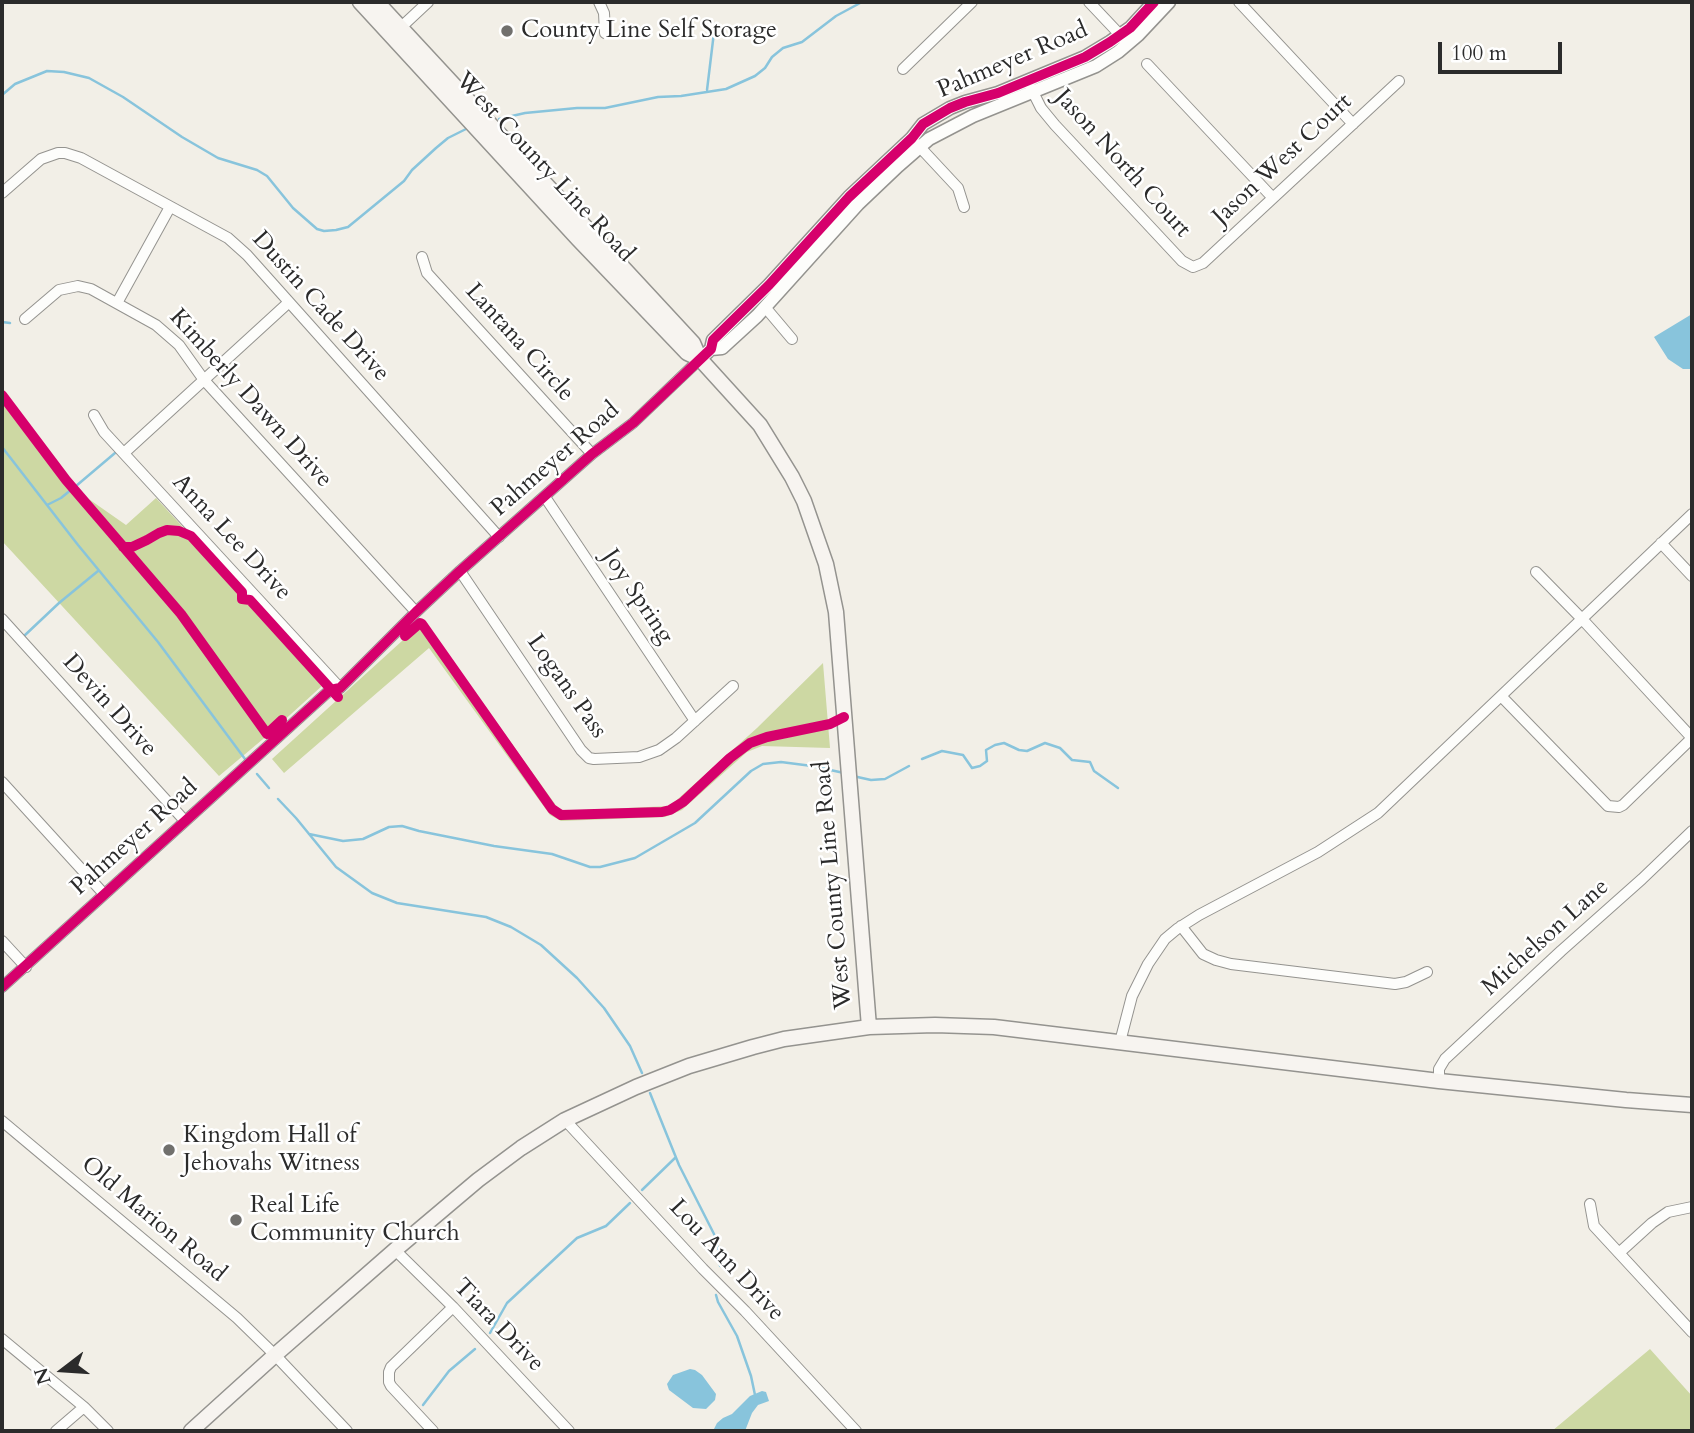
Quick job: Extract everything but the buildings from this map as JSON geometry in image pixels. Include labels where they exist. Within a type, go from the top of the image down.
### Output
[{"type":"main road","name":"West County Line Road","points":[[360,2],[396,31],[463,104],[706,354],[760,425],[792,477],[813,523],[826,564],[834,603],[869,1027]]},
{"type":"main road","name":"West County Line Road","points":[[377,2],[396,31]]},
{"type":"main road","points":[[191,1431],[395,1250],[478,1180],[521,1148],[565,1120],[636,1087],[716,1057],[784,1040],[869,1027],[994,1027],[1439,1080],[1692,1105]]},
{"type":"street","points":[[396,31],[428,2]]},
{"type":"street","points":[[599,2],[604,13],[605,33]]},
{"type":"street","points":[[902,69],[972,2]]},
{"type":"street","points":[[1089,2],[1124,39]]},
{"type":"street","name":"Pahmeyer Road","points":[[1124,39],[1154,2]]},
{"type":"street","name":"Pahmeyer Road","points":[[706,354],[722,348],[765,307],[916,143],[923,124],[965,102],[1031,86],[1151,23],[1169,2]]},
{"type":"street","points":[[1239,2],[1353,124]]},
{"type":"street","points":[[1147,64],[1273,198]]},
{"type":"street","name":"Jason West Court","points":[[1193,267],[1203,263],[1399,81]]},
{"type":"street","name":"Jason North Court","points":[[1031,86],[1041,108],[1055,125],[1182,261],[1193,267]]},
{"type":"street","points":[[916,143],[958,188],[964,207]]},
{"type":"street","name":"Pahmeyer Road","points":[[2,987],[330,690],[340,688],[460,571],[592,454],[633,423],[706,354],[713,340],[769,285],[849,197],[916,143]]},
{"type":"street","name":"Dustin Cade Drive","points":[[2,193],[41,159],[65,153],[81,158],[228,238],[247,255],[499,537]]},
{"type":"street","points":[[117,303],[170,207]]},
{"type":"street","name":"Lantana Circle","points":[[422,257],[427,272],[592,454]]},
{"type":"street","name":"Kimberly Dawn Drive","points":[[25,319],[54,294],[78,286],[91,289],[147,318],[165,331],[179,345],[204,380],[416,612]]},
{"type":"street","points":[[124,453],[288,303]]},
{"type":"street","points":[[765,307],[792,339]]},
{"type":"street","name":"Anna Lee Drive","points":[[94,415],[104,432],[340,688]]},
{"type":"street","name":"Joy Spring","points":[[545,496],[695,721]]},
{"type":"street","points":[[1120,1042],[1132,996],[1148,964],[1166,939],[1181,926],[1318,852],[1378,813],[1692,514]]},
{"type":"street","points":[[1661,543],[1692,576]]},
{"type":"street","name":"Logans Pass","points":[[460,571],[589,758],[628,758],[649,754],[668,745],[733,686]]},
{"type":"street","points":[[1501,696],[1614,810],[1623,805],[1692,738],[1536,572]]},
{"type":"street","name":"Devin Drive","points":[[2,619],[185,821]]},
{"type":"street","points":[[2,782],[104,894]]},
{"type":"street","name":"Michelson Lane","points":[[1439,1080],[1445,1059],[1692,831]]},
{"type":"street","points":[[1181,926],[1203,954],[1231,964],[1395,984],[1427,972]]},
{"type":"street","points":[[2,941],[26,967]]},
{"type":"street","name":"Lou Ann Drive","points":[[565,1120],[856,1431]]},
{"type":"street","name":"Old Marion Road","points":[[2,1121],[237,1318],[347,1431]]},
{"type":"street","points":[[1590,1204],[1594,1226],[1692,1332]]},
{"type":"street","points":[[1619,1254],[1668,1212],[1692,1207]]},
{"type":"street","name":"Tiara Drive","points":[[395,1250],[453,1307],[569,1431]]},
{"type":"street","points":[[433,1431],[391,1387],[388,1372],[453,1307]]},
{"type":"street","points":[[2,1339],[84,1406],[108,1431]]},
{"type":"street","points":[[56,1431],[84,1406]]},
{"type":"green space","points":[[2,389],[83,495],[126,525],[156,498],[323,679],[323,685],[219,776],[2,541]]},
{"type":"green space","points":[[424,621],[560,811],[670,806],[757,728],[823,663],[830,748],[762,746],[747,752],[682,810],[665,817],[561,821],[550,815],[429,648],[284,773],[272,759]]},
{"type":"green space","points":[[1650,1349],[1692,1396],[1692,1431],[1552,1431]]},
{"type":"water","points":[[1692,314],[1692,369],[1683,369],[1668,359],[1654,337]]},
{"type":"water","points":[[690,1369],[702,1375],[716,1394],[715,1400],[706,1409],[693,1408],[669,1390],[667,1384],[673,1375]]},
{"type":"water","points":[[766,1392],[769,1401],[758,1405],[745,1431],[713,1431],[723,1418],[732,1414],[750,1396]]},
{"type":"waterway","points":[[499,119],[525,113],[605,108],[658,97],[726,89],[755,76],[783,48],[802,42],[836,16],[862,2]]},
{"type":"waterway","points":[[707,90],[715,24]]},
{"type":"waterway","points":[[2,95],[15,84],[47,71],[89,78],[218,158],[257,170],[267,176],[293,208],[317,229],[324,231],[348,227],[404,181],[412,170],[448,138],[466,129]]},
{"type":"waterway","points":[[2,322],[10,323]]},
{"type":"waterway","points":[[2,447],[158,642],[245,759]]},
{"type":"waterway","points":[[76,486],[115,453]]},
{"type":"waterway","points":[[47,505],[72,489]]},
{"type":"waterway","points":[[24,636],[98,571]]},
{"type":"waterway","points":[[922,759],[942,751],[963,755],[972,768],[987,761],[986,750],[995,745],[1004,743],[1027,751],[1045,743],[1060,748],[1072,760],[1090,762],[1094,771],[1118,788]]},
{"type":"waterway","points":[[309,834],[343,841],[363,839],[389,827],[402,826],[494,846],[552,854],[590,867],[600,867],[635,858],[695,823],[751,771],[763,764],[781,762],[844,773]]},
{"type":"waterway","points":[[853,776],[871,780],[885,779],[909,766]]},
{"type":"waterway","points":[[257,774],[269,788]]},
{"type":"waterway","points":[[278,799],[336,867],[372,893],[397,903],[486,917],[511,927],[541,945],[577,978],[604,1008],[630,1046],[642,1073]]},
{"type":"waterway","points":[[650,1093],[679,1165],[714,1234],[720,1266]]},
{"type":"waterway","points":[[642,1190],[675,1158]]},
{"type":"waterway","points":[[490,1333],[507,1303],[577,1238],[606,1226],[630,1203]]},
{"type":"waterway","points":[[716,1295],[737,1336],[755,1395]]},
{"type":"waterway","points":[[423,1405],[449,1371],[475,1349]]},
{"type":"cycle path","points":[[2,987],[330,690],[340,688],[460,571],[592,454],[633,423],[711,349],[713,340],[769,285],[849,197],[912,138],[923,124],[950,108],[998,93],[1085,57],[1130,28],[1154,2]]},
{"type":"cycle path","points":[[2,395],[66,480],[181,614],[267,734],[282,720]]},
{"type":"cycle path","points":[[123,547],[132,547],[167,530],[191,536],[242,592],[242,599],[250,600],[338,697]]},
{"type":"cycle path","points":[[405,636],[422,624],[552,809],[561,815],[670,810],[683,802],[750,743],[830,724],[844,717]]},
{"type":"place","name":"County Line Self Storage","points":[[507,31]]},
{"type":"place","name":"Kingdom Hall of Jehovahs Witness","points":[[169,1150]]},
{"type":"place","name":"Real Life Community Church","points":[[236,1220]]}]
